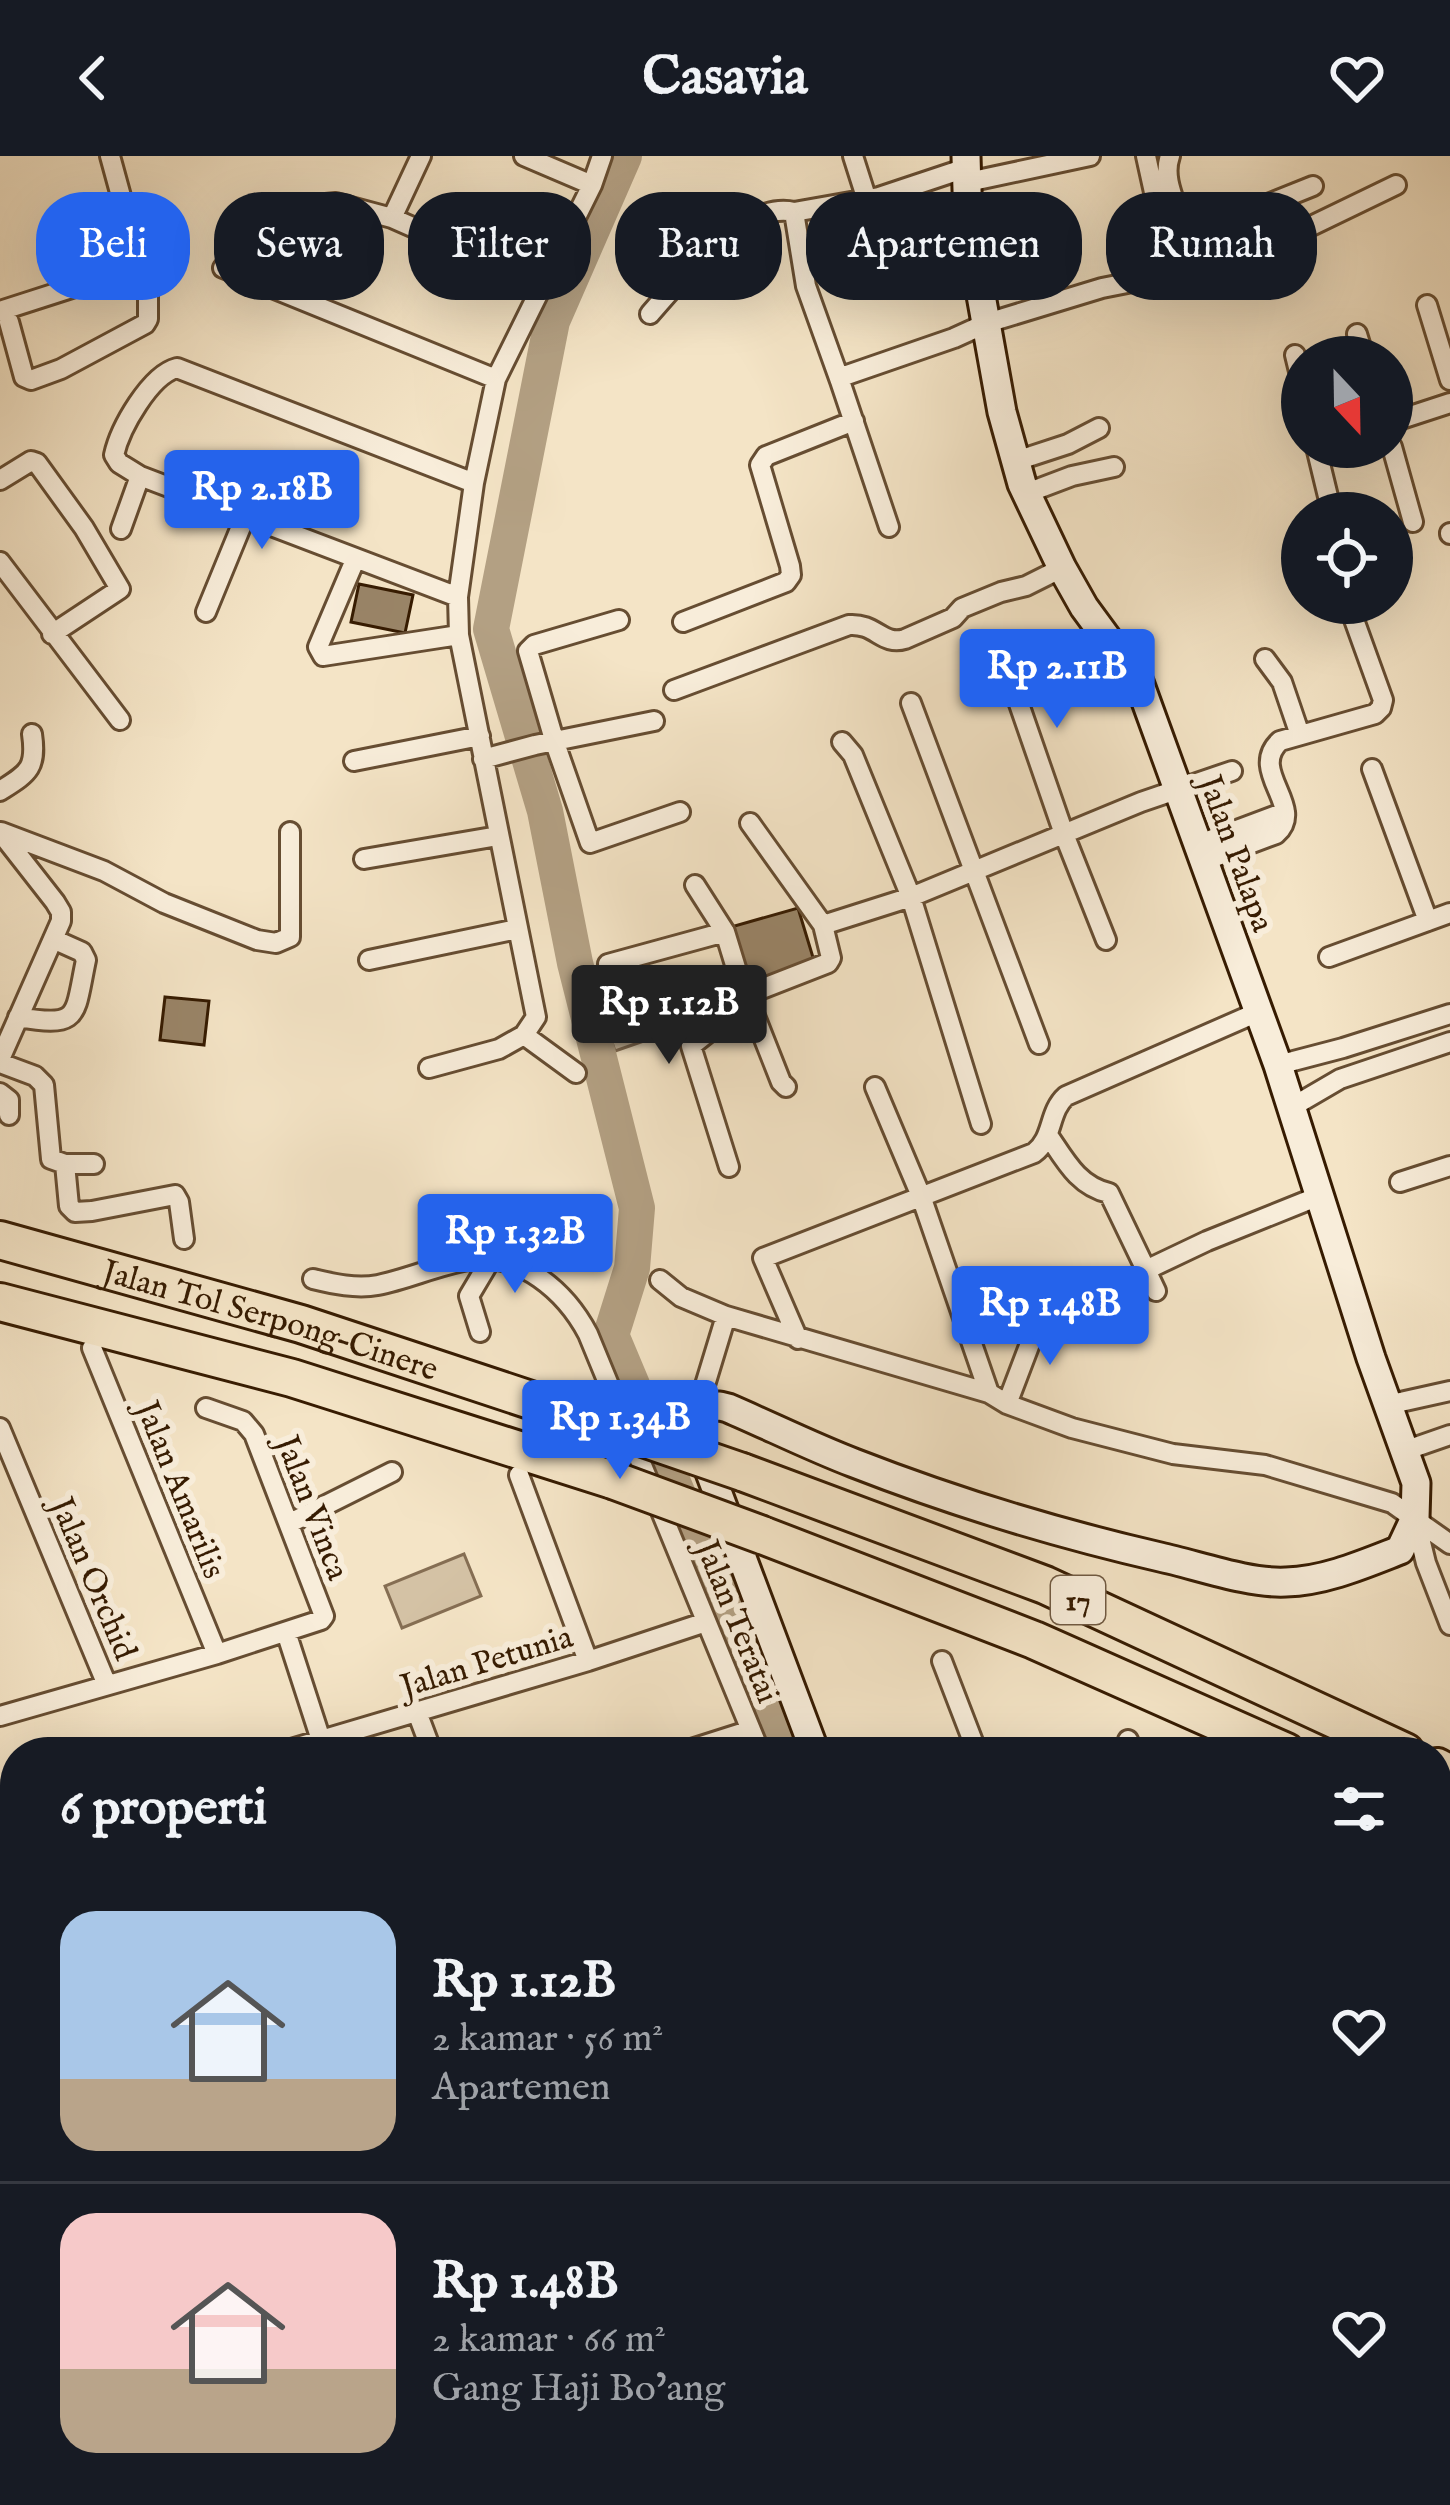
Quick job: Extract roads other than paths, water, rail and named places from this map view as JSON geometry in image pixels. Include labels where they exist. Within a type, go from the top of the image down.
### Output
[{"type":"highway","name":"Jalan Tol Serpong–Cinere","points":[[0,1240],[301,1324],[742,1472],[1045,1585],[1373,1737]]},
{"type":"highway","name":"Jalan Tol Serpong–Cinere","points":[[0,1302],[292,1378],[613,1480],[1034,1640],[1252,1737]]},
{"type":"street","points":[[110,156],[120,192]]},
{"type":"street","points":[[392,218],[421,156]]},
{"type":"street","points":[[524,156],[592,185]]},
{"type":"street","points":[[589,192],[602,156]]},
{"type":"street","points":[[853,156],[864,192]]},
{"type":"street","points":[[893,192],[966,169],[1090,156]]},
{"type":"street","points":[[1146,156],[1156,192]]},
{"type":"street","points":[[1170,156],[1172,192]]},
{"type":"street","name":"Jalan Palapa","points":[[966,169],[968,223],[1001,412],[1016,461],[1062,568],[1139,682],[1292,1107],[1416,1483],[1415,1518]]},
{"type":"street","points":[[1317,223],[1396,185]]},
{"type":"street","points":[[1297,192],[1312,186]]},
{"type":"street","points":[[650,314],[702,256],[755,217],[780,209],[806,210]]},
{"type":"street","points":[[794,212],[806,286],[889,527]]},
{"type":"street","points":[[384,216],[408,225]]},
{"type":"street","points":[[840,381],[850,373],[987,323],[1106,287]]},
{"type":"street","points":[[48,300],[5,316],[27,380],[61,369],[146,324],[148,300]]},
{"type":"street","points":[[302,300],[496,379]]},
{"type":"street","points":[[429,1068],[499,1049],[524,1035],[536,1017],[459,635],[458,597],[474,483],[496,379],[536,300]]},
{"type":"street","points":[[1427,305],[1450,380]]},
{"type":"street","points":[[458,597],[140,476],[115,460],[115,447],[141,399],[162,375],[177,368],[474,483]]},
{"type":"street","points":[[1413,415],[1450,403]]},
{"type":"street","points":[[683,622],[786,582],[790,566],[760,465],[766,456],[854,421]]},
{"type":"street","points":[[1016,461],[1099,428]]},
{"type":"street","points":[[0,480],[31,461],[37,464],[84,528],[119,589],[52,634]]},
{"type":"street","points":[[1027,493],[1114,467]]},
{"type":"street","points":[[121,530],[140,476]]},
{"type":"street","points":[[206,612],[245,517]]},
{"type":"street","points":[[355,560],[319,653],[328,657],[459,635]]},
{"type":"street","points":[[674,690],[849,625],[863,624],[897,642],[953,618],[962,608],[1062,568]]},
{"type":"street","points":[[2,570],[120,719]]},
{"type":"street","points":[[620,620],[528,650],[545,744],[590,843],[680,812]]},
{"type":"street","points":[[1201,853],[1285,812],[1268,760],[1280,741],[1382,708],[1356,624]]},
{"type":"street","points":[[999,646],[1106,940]]},
{"type":"street","points":[[1265,659],[1282,682],[1300,735]]},
{"type":"street","points":[[911,704],[1040,1044]]},
{"type":"street","points":[[483,759],[654,721]]},
{"type":"street","points":[[0,791],[26,775],[33,763],[32,734]]},
{"type":"street","points":[[355,761],[480,736]]},
{"type":"street","points":[[842,742],[853,755],[911,897],[981,1124]]},
{"type":"street","points":[[1372,769],[1428,922]]},
{"type":"street","points":[[824,925],[911,897],[1175,789],[1232,771]]},
{"type":"street","points":[[729,1166],[691,1047],[746,994],[820,968],[832,958],[824,925],[751,823]]},
{"type":"street","points":[[0,832],[104,871],[164,903],[276,943],[290,937],[290,832]]},
{"type":"street","points":[[0,832],[61,912],[0,1061],[44,1085],[51,1159],[94,1164]]},
{"type":"street","points":[[364,859],[497,836]]},
{"type":"street","points":[[694,885],[725,932],[786,1087]]},
{"type":"street","points":[[1330,956],[1450,913]]},
{"type":"street","points":[[369,960],[517,929]]},
{"type":"street","points":[[608,964],[725,932]]},
{"type":"street","points":[[17,1017],[49,1023],[65,1021],[75,1012],[86,960],[82,952],[53,939]]},
{"type":"street","points":[[798,1339],[764,1258],[1034,1153],[1046,1142],[1058,1103],[1066,1096],[1258,1012]]},
{"type":"street","points":[[1278,1065],[1450,1014]]},
{"type":"street","points":[[524,1035],[576,1072]]},
{"type":"street","points":[[1292,1107],[1332,1083],[1450,1042]]},
{"type":"street","points":[[1322,1054],[1332,1083]]},
{"type":"street","points":[[875,1087],[921,1196],[989,1393]]},
{"type":"street","points":[[0,1093],[9,1100],[9,1115]]},
{"type":"street","points":[[1048,1135],[1077,1177],[1091,1189],[1109,1193],[1156,1291]]},
{"type":"street","points":[[65,1164],[69,1206],[76,1212],[175,1195],[184,1239]]},
{"type":"street","points":[[1400,1182],[1450,1166]]},
{"type":"street","points":[[1145,1270],[1319,1196]]},
{"type":"street","points":[[313,1279],[344,1286],[377,1285],[467,1260],[491,1259]]},
{"type":"street","points":[[480,1332],[469,1296],[491,1259]]},
{"type":"street","name":"Jalan Teratai","points":[[491,1259],[539,1277],[581,1321],[754,1737]]},
{"type":"street","points":[[660,1280],[681,1297],[725,1316],[989,1393],[1072,1429],[1173,1454],[1265,1465],[1392,1503],[1450,1544]]},
{"type":"street","points":[[1007,1404],[1042,1312]]},
{"type":"street","points":[[725,1316],[691,1422],[809,1737]]},
{"type":"street","name":"Jalan Amarilis","points":[[92,1348],[218,1654]]},
{"type":"street","points":[[1388,1406],[1450,1391]]},
{"type":"street","points":[[698,1408],[720,1406],[867,1468],[1055,1531],[1224,1573],[1285,1582],[1352,1569],[1400,1550],[1415,1518]]},
{"type":"street","name":"Jalan Vinca","points":[[206,1408],[250,1426],[324,1616],[286,1632]]},
{"type":"street","name":"Jalan Orchid","points":[[0,1428],[107,1685]]},
{"type":"street","points":[[1404,1451],[1450,1435]]},
{"type":"street","points":[[290,1523],[392,1472]]},
{"type":"street","points":[[519,1475],[587,1661]]},
{"type":"street","points":[[1415,1518],[1450,1625]]},
{"type":"street","name":"Jalan Petunia","points":[[330,1737],[706,1622]]},
{"type":"street","points":[[0,1716],[286,1632],[319,1737]]},
{"type":"street","points":[[942,1661],[971,1737]]},
{"type":"street","points":[[417,1712],[426,1737]]},
{"type":"street","points":[[729,1737],[751,1730]]},
{"type":"waterway","points":[[624,156],[552,321],[491,629],[545,811],[575,963],[637,1208],[632,1268],[611,1335],[780,1737]]}]
